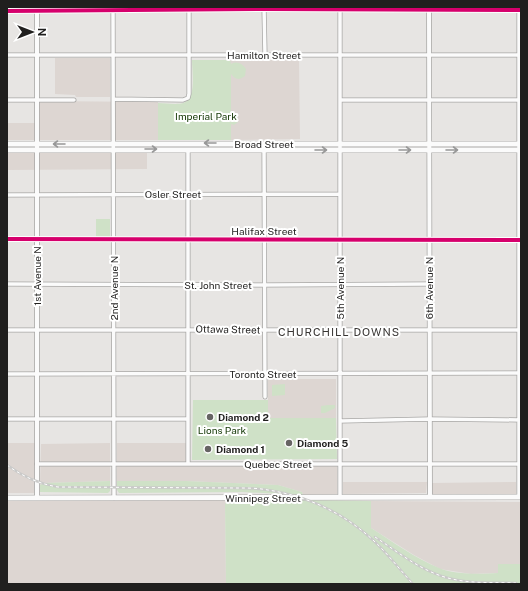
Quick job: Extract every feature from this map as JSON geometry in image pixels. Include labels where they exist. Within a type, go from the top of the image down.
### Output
[{"type":"main road","name":"Broad Street","points":[[7,150],[113,143],[188,143],[264,147]]},
{"type":"main road","name":"Broad Street","points":[[7,144],[37,147],[188,150],[264,147],[520,147]]},
{"type":"main road","name":"Winnipeg Street","points":[[7,498],[520,497]]},
{"type":"street","points":[[264,8],[265,54]]},
{"type":"street","points":[[7,11],[37,9],[264,8],[520,9],[520,497]]},
{"type":"street","name":"5th Avenue N","points":[[340,8],[340,497]]},
{"type":"street","name":"6th Avenue N","points":[[429,8],[430,497]]},
{"type":"street","name":"1st Avenue N","points":[[37,9],[37,498]]},
{"type":"street","name":"2nd Avenue N","points":[[113,9],[114,498]]},
{"type":"street","points":[[114,99],[183,100],[188,98],[189,9]]},
{"type":"street","name":"Hamilton Street","points":[[7,55],[520,55]]},
{"type":"street","points":[[7,100],[74,100]]},
{"type":"street","points":[[340,100],[520,100]]},
{"type":"street","points":[[188,143],[188,464]]},
{"type":"street","points":[[264,147],[265,397]]},
{"type":"street","name":"Osler Street","points":[[7,194],[340,194]]},
{"type":"street","name":"Halifax Street","points":[[7,239],[520,240]]},
{"type":"street","name":"St. John Street","points":[[7,284],[430,284]]},
{"type":"street","name":"Ottawa Street","points":[[7,330],[520,330]]},
{"type":"street","name":"Toronto Street","points":[[7,374],[265,375],[519,373]]},
{"type":"street","points":[[7,419],[188,419]]},
{"type":"street","points":[[340,421],[430,419],[520,420]]},
{"type":"street","name":"Quebec Street","points":[[37,464],[519,464]]},
{"type":"shaded area","points":[[55,58],[110,58],[110,97],[76,97],[75,95],[55,94]]},
{"type":"shaded area","points":[[230,60],[299,60],[300,139],[231,140]]},
{"type":"shaded area","points":[[39,101],[158,102],[158,140],[7,140],[7,123],[39,123]]},
{"type":"shaded area","points":[[147,152],[147,169],[7,170],[7,153]]},
{"type":"shaded area","points":[[268,379],[336,379],[336,418],[268,418]]},
{"type":"shaded area","points":[[7,443],[35,443],[34,493],[7,493]]},
{"type":"shaded area","points":[[110,443],[110,481],[44,483],[40,485],[41,444]]},
{"type":"shaded area","points":[[117,443],[186,443],[187,466],[337,466],[337,494],[303,495],[302,492],[278,485],[186,481],[117,481]]},
{"type":"shaded area","points":[[343,482],[427,482],[426,493],[343,494]]},
{"type":"shaded area","points":[[516,482],[516,494],[432,494],[432,483]]},
{"type":"shaded area","points":[[229,499],[225,504],[226,584],[7,584],[7,501]]},
{"type":"shaded area","points":[[371,501],[521,502],[521,564],[498,564],[498,573],[471,574],[440,569],[414,555],[371,528]]},
{"type":"green space","name":"Imperial Park","points":[[192,60],[230,60],[231,64],[239,63],[246,69],[245,76],[239,79],[235,78],[231,74],[231,111],[237,115],[238,122],[234,125],[231,124],[231,140],[158,140],[158,103],[177,104],[183,103],[187,100],[192,91],[193,84]]},
{"type":"green space","points":[[96,219],[110,219],[110,237],[96,237]]},
{"type":"green space","points":[[285,384],[285,395],[272,396],[272,385]]},
{"type":"green space","name":"Lions Park","points":[[193,400],[268,400],[268,418],[336,418],[337,459],[192,460]]},
{"type":"green space","points":[[335,405],[335,408],[325,413],[321,413],[321,406]]},
{"type":"green space","points":[[110,481],[110,491],[108,493],[40,492],[40,485],[44,483]]},
{"type":"green space","points":[[117,481],[186,481],[278,485],[302,492],[303,495],[242,492],[119,493],[117,490]]},
{"type":"green space","points":[[229,499],[371,501],[371,528],[421,560],[445,570],[468,574],[498,573],[498,564],[521,564],[521,584],[226,584],[225,504]]},
{"type":"railway","points":[[7,465],[31,479],[58,487],[252,488],[283,493],[311,501],[338,514],[362,531],[384,551],[413,584]]},
{"type":"railway","points":[[375,537],[419,566],[438,575],[465,581],[516,583]]},
{"type":"cycle path","points":[[7,11],[264,9],[521,10]]},
{"type":"cycle path","points":[[7,239],[521,240]]},
{"type":"place","name":"Diamond 2","points":[[210,417]]},
{"type":"place","name":"Diamond 5","points":[[289,443]]},
{"type":"place","name":"Diamond 1","points":[[208,449]]},
{"type":"district","name":"CHURCHILL DOWNS","points":[[339,332]]}]
